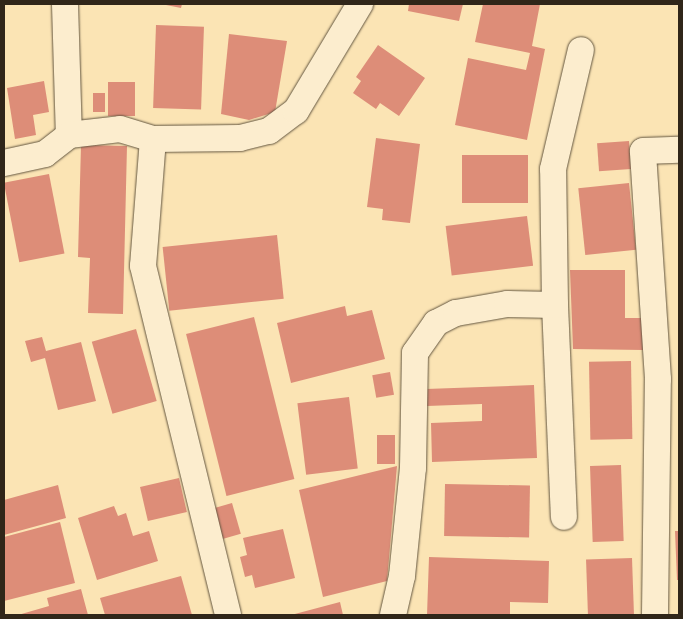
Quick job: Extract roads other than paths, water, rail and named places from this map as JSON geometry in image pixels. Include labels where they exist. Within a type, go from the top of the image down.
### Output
[{"type":"street","points":[[65,4],[69,135]]},
{"type":"street","points":[[4,163],[45,154],[69,135],[120,129],[153,139],[240,138],[269,131],[296,111],[360,4]]},
{"type":"street","points":[[564,517],[555,305],[553,169],[581,50]]},
{"type":"street","points":[[153,139],[143,266],[228,615]]},
{"type":"street","points":[[655,615],[669,378],[643,151],[679,150]]},
{"type":"street","points":[[393,615],[402,576],[414,468],[415,353],[423,336],[456,313],[507,304],[555,305]]}]
